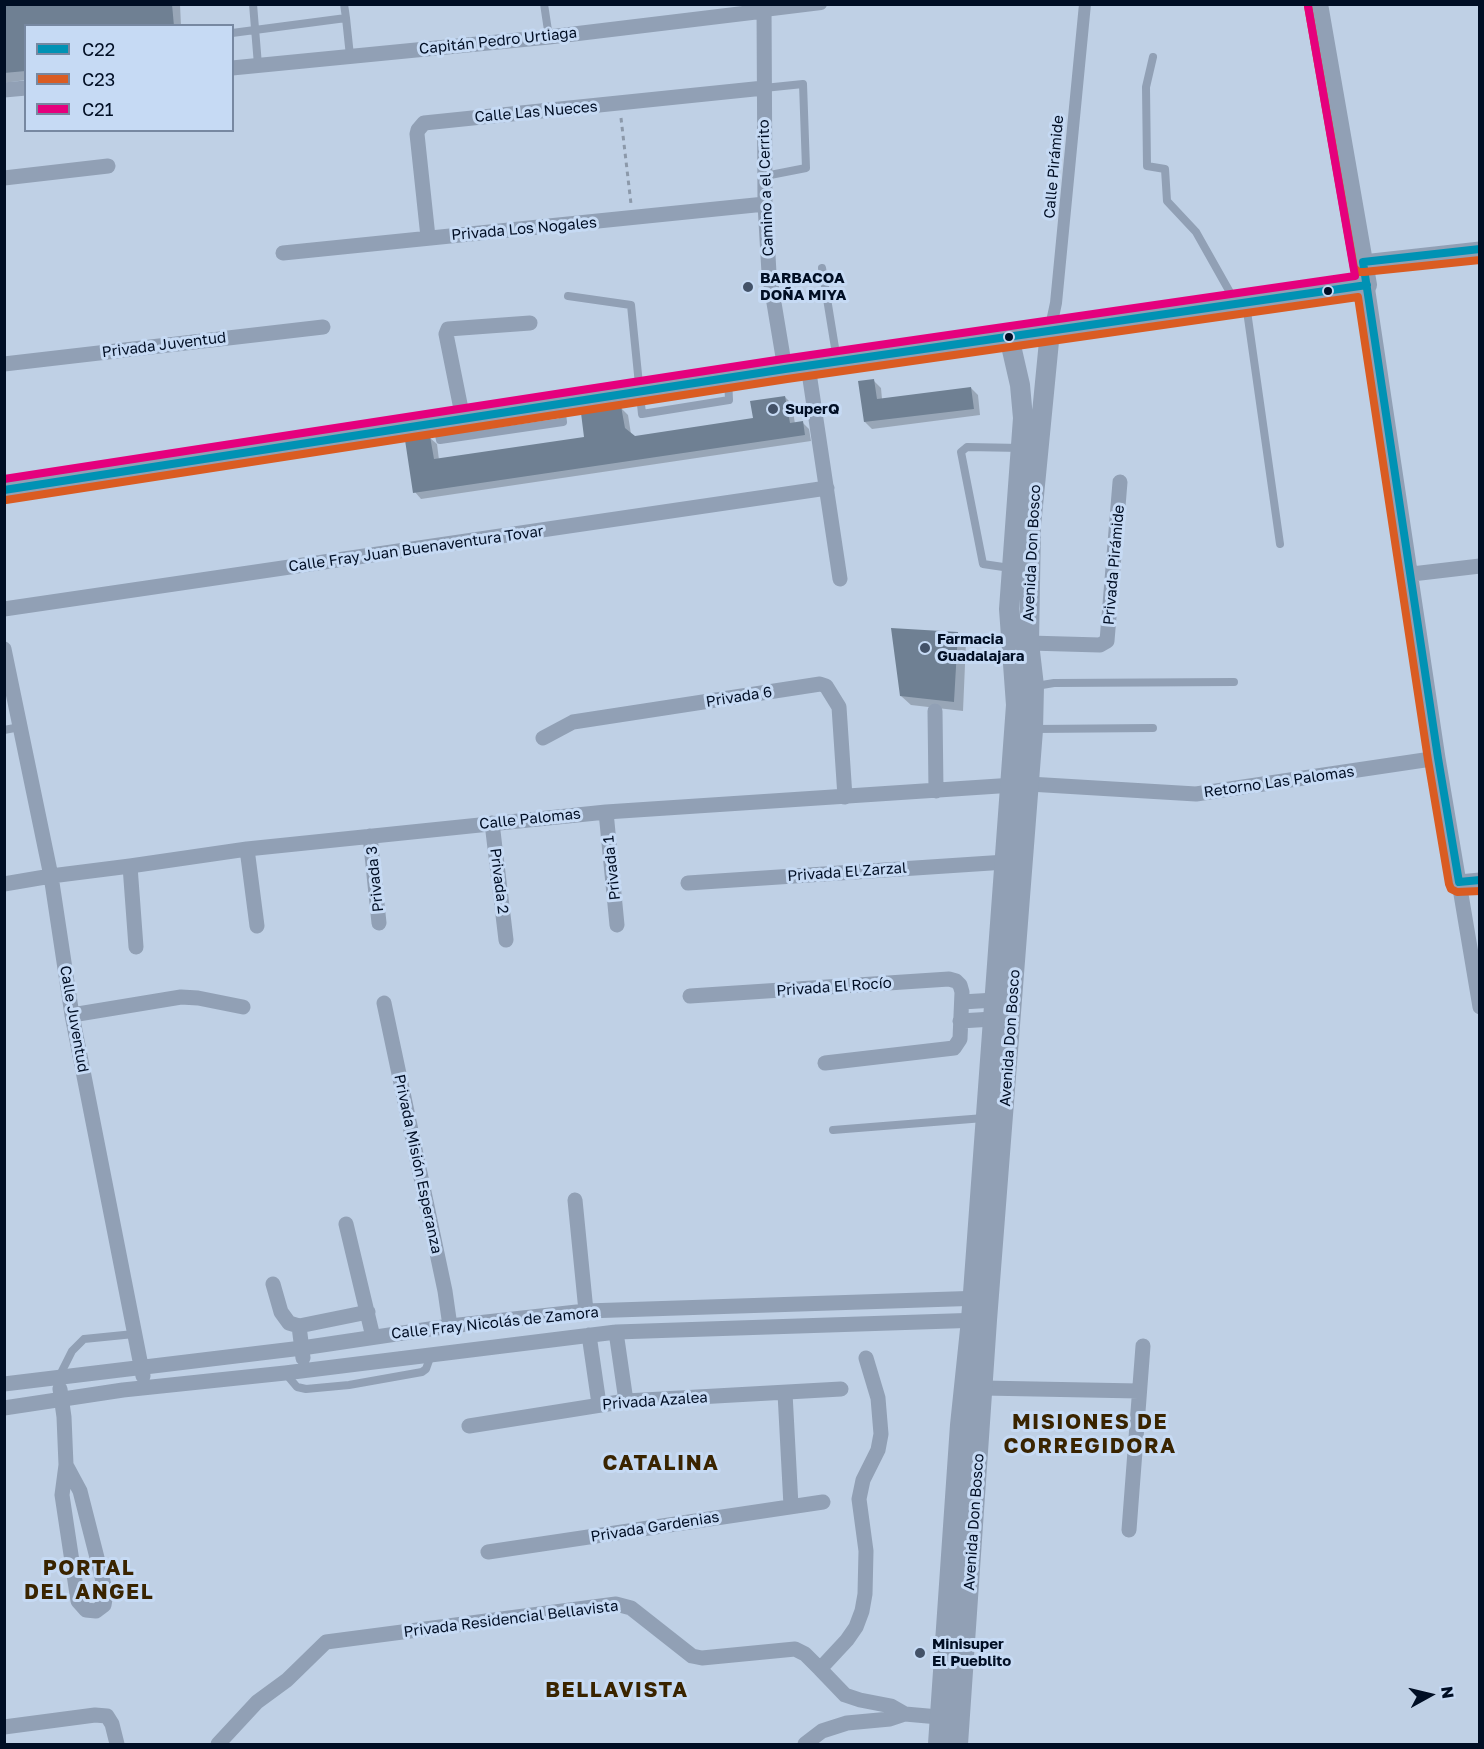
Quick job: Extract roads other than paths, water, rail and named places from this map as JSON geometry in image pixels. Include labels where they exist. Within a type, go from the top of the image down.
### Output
[{"type":"street","points":[[764,8],[821,4]]},
{"type":"street","name":"Calle Pirámide","points":[[1050,331],[1056,303],[1084,4]]},
{"type":"street","points":[[1318,4],[1367,285],[1438,758],[1479,1007]]},
{"type":"street","name":"Capitán Pedro Urtiaga","points":[[234,68],[549,37],[764,8]]},
{"type":"street","name":"Camino a el Cerrito","points":[[764,8],[765,204],[769,273],[785,369]]},
{"type":"street","points":[[4,90],[24,88]]},
{"type":"street","name":"Calle Las Nueces","points":[[428,237],[417,134],[424,123],[764,88]]},
{"type":"street","points":[[4,178],[108,166]]},
{"type":"street","name":"Privada Los Nogales","points":[[283,253],[765,204]]},
{"type":"street","points":[[1363,262],[1479,249]]},
{"type":"street","points":[[4,490],[785,369],[1367,285]]},
{"type":"street","points":[[463,419],[446,334],[448,329],[530,323]]},
{"type":"street","name":"Privada Juventud","points":[[4,364],[323,327]]},
{"type":"street","name":"Avenida Don Bosco","points":[[981,1299],[986,1118],[1006,862],[1020,785],[1034,730],[1034,686],[1029,644],[1031,526],[1050,331]]},
{"type":"street","name":"Avenida Don Bosco","points":[[938,1744],[960,1425],[981,1299],[1020,785],[1010,609],[1023,418],[1020,385],[1009,337]]},
{"type":"street","points":[[808,366],[840,579]]},
{"type":"street","name":"Privada Pirámide","points":[[1029,644],[1100,645],[1107,641],[1120,482]]},
{"type":"street","name":"Calle Fray Juan Buenaventura Tovar","points":[[4,609],[827,488]]},
{"type":"street","points":[[1412,574],[1479,566]]},
{"type":"street","name":"Calle Juventud","points":[[4,649],[51,876],[72,1015],[145,1388]]},
{"type":"street","name":"Privada 6","points":[[543,738],[573,722],[820,684],[826,687],[839,706],[845,797]]},
{"type":"street","points":[[935,711],[936,791]]},
{"type":"street","name":"Retorno Las Palomas","points":[[1020,785],[1196,794],[1438,758]]},
{"type":"street","name":"Calle Palomas","points":[[4,884],[247,849],[492,823],[606,812],[1020,785]]},
{"type":"street","name":"Privada 1","points":[[606,812],[617,925]]},
{"type":"street","name":"Privada 2","points":[[492,823],[506,940]]},
{"type":"street","name":"Privada 3","points":[[370,836],[379,922]]},
{"type":"street","points":[[247,849],[257,927]]},
{"type":"street","name":"Privada El Zarzal","points":[[688,883],[1006,862]]},
{"type":"street","points":[[130,866],[135,946]]},
{"type":"street","points":[[1459,882],[1479,880]]},
{"type":"street","name":"Privada El Rocío","points":[[690,996],[949,979],[960,985],[962,1002]]},
{"type":"street","points":[[72,1015],[181,997],[243,1007]]},
{"type":"street","points":[[825,1063],[949,1050],[958,1044],[962,1002],[994,1010]]},
{"type":"street","name":"Privada Misión Esperanza","points":[[384,1003],[445,1291],[450,1326]]},
{"type":"street","points":[[960,1021],[994,1010]]},
{"type":"street","points":[[575,1200],[586,1311]]},
{"type":"street","points":[[346,1224],[373,1337]]},
{"type":"street","points":[[273,1284],[281,1312],[289,1323],[299,1326],[368,1312]]},
{"type":"street","name":"Calle Fray Nicolás de Zamora","points":[[4,1384],[302,1348],[450,1326],[586,1311],[981,1299]]},
{"type":"street","points":[[552,1315],[557,1339]]},
{"type":"street","name":"Avenida Don Bosco","points":[[958,1744],[983,1388],[979,1320]]},
{"type":"street","name":"Calle Fray Nicolás de Zamora","points":[[4,1408],[145,1388],[304,1371],[616,1332],[979,1320]]},
{"type":"street","points":[[299,1326],[304,1371]]},
{"type":"street","points":[[616,1332],[626,1401]]},
{"type":"street","points":[[589,1335],[599,1404]]},
{"type":"street","points":[[1129,1530],[1143,1346]]},
{"type":"street","points":[[820,1669],[847,1640],[856,1627],[862,1611],[866,1551],[859,1498],[861,1488],[878,1450],[881,1434],[878,1398],[866,1358]]},
{"type":"street","points":[[59,1377],[64,1417],[66,1465],[62,1495],[78,1601],[87,1610],[96,1611],[104,1605],[106,1593],[80,1491],[66,1465]]},
{"type":"street","points":[[983,1388],[1139,1391]]},
{"type":"street","name":"Privada Azalea","points":[[469,1426],[626,1401],[842,1389]]},
{"type":"street","points":[[785,1393],[791,1506]]},
{"type":"street","name":"Privada Gardenias","points":[[488,1552],[823,1502]]},
{"type":"street","name":"Privada Residencial Bellavista","points":[[218,1744],[257,1702],[287,1680],[326,1642],[616,1604],[631,1608],[692,1656],[702,1658],[795,1649],[805,1654],[845,1695],[891,1706],[905,1714]]},
{"type":"street","name":"Privada Residencial Bellavista","points":[[804,1744],[830,1727],[860,1721],[890,1719],[905,1714],[960,1718]]},
{"type":"street","points":[[4,1727],[95,1715],[106,1716],[112,1724],[117,1744]]},
{"type":"lane","points":[[253,4],[258,65]]},
{"type":"lane","points":[[344,4],[350,56]]},
{"type":"lane","points":[[544,4],[549,37]]},
{"type":"lane","points":[[234,33],[346,18]]},
{"type":"lane","points":[[1153,57],[1146,87],[1147,166],[1165,168],[1167,201],[1196,232],[1241,304],[1280,544]]},
{"type":"lane","points":[[764,88],[803,84],[806,168],[765,176]]},
{"type":"lane","points":[[822,268],[837,362]]},
{"type":"lane","points":[[568,296],[631,305],[640,392]]},
{"type":"lane","points":[[437,423],[440,440],[562,422],[561,404]]},
{"type":"lane","points":[[1012,568],[983,564],[961,452],[967,447],[1022,448]]},
{"type":"lane","points":[[1034,686],[1054,683],[1234,682]]},
{"type":"lane","points":[[4,730],[20,727]]},
{"type":"lane","points":[[1034,730],[1153,728]]},
{"type":"lane","points":[[833,1130],[986,1118]]},
{"type":"lane","points":[[59,1377],[72,1351],[84,1339],[134,1334]]},
{"type":"lane","points":[[285,1373],[297,1387],[306,1389],[349,1385],[422,1372],[426,1369],[431,1355]]},
{"type":"place","name":"BARBACOA DOÑA MIYA","points":[[748,287]]},
{"type":"place","name":"SuperQ","points":[[773,409]]},
{"type":"place","name":"Farmacia Guadalajara","points":[[925,648]]},
{"type":"place","name":"Minisuper El Pueblito","points":[[920,1653]]},
{"type":"district","name":"MISIONES DE CORREGIDORA","points":[[1090,1434]]},
{"type":"district","name":"CATALINA","points":[[661,1463]]},
{"type":"district","name":"PORTAL DEL ANGEL","points":[[89,1580]]},
{"type":"district","name":"BELLAVISTA","points":[[617,1690]]}]
